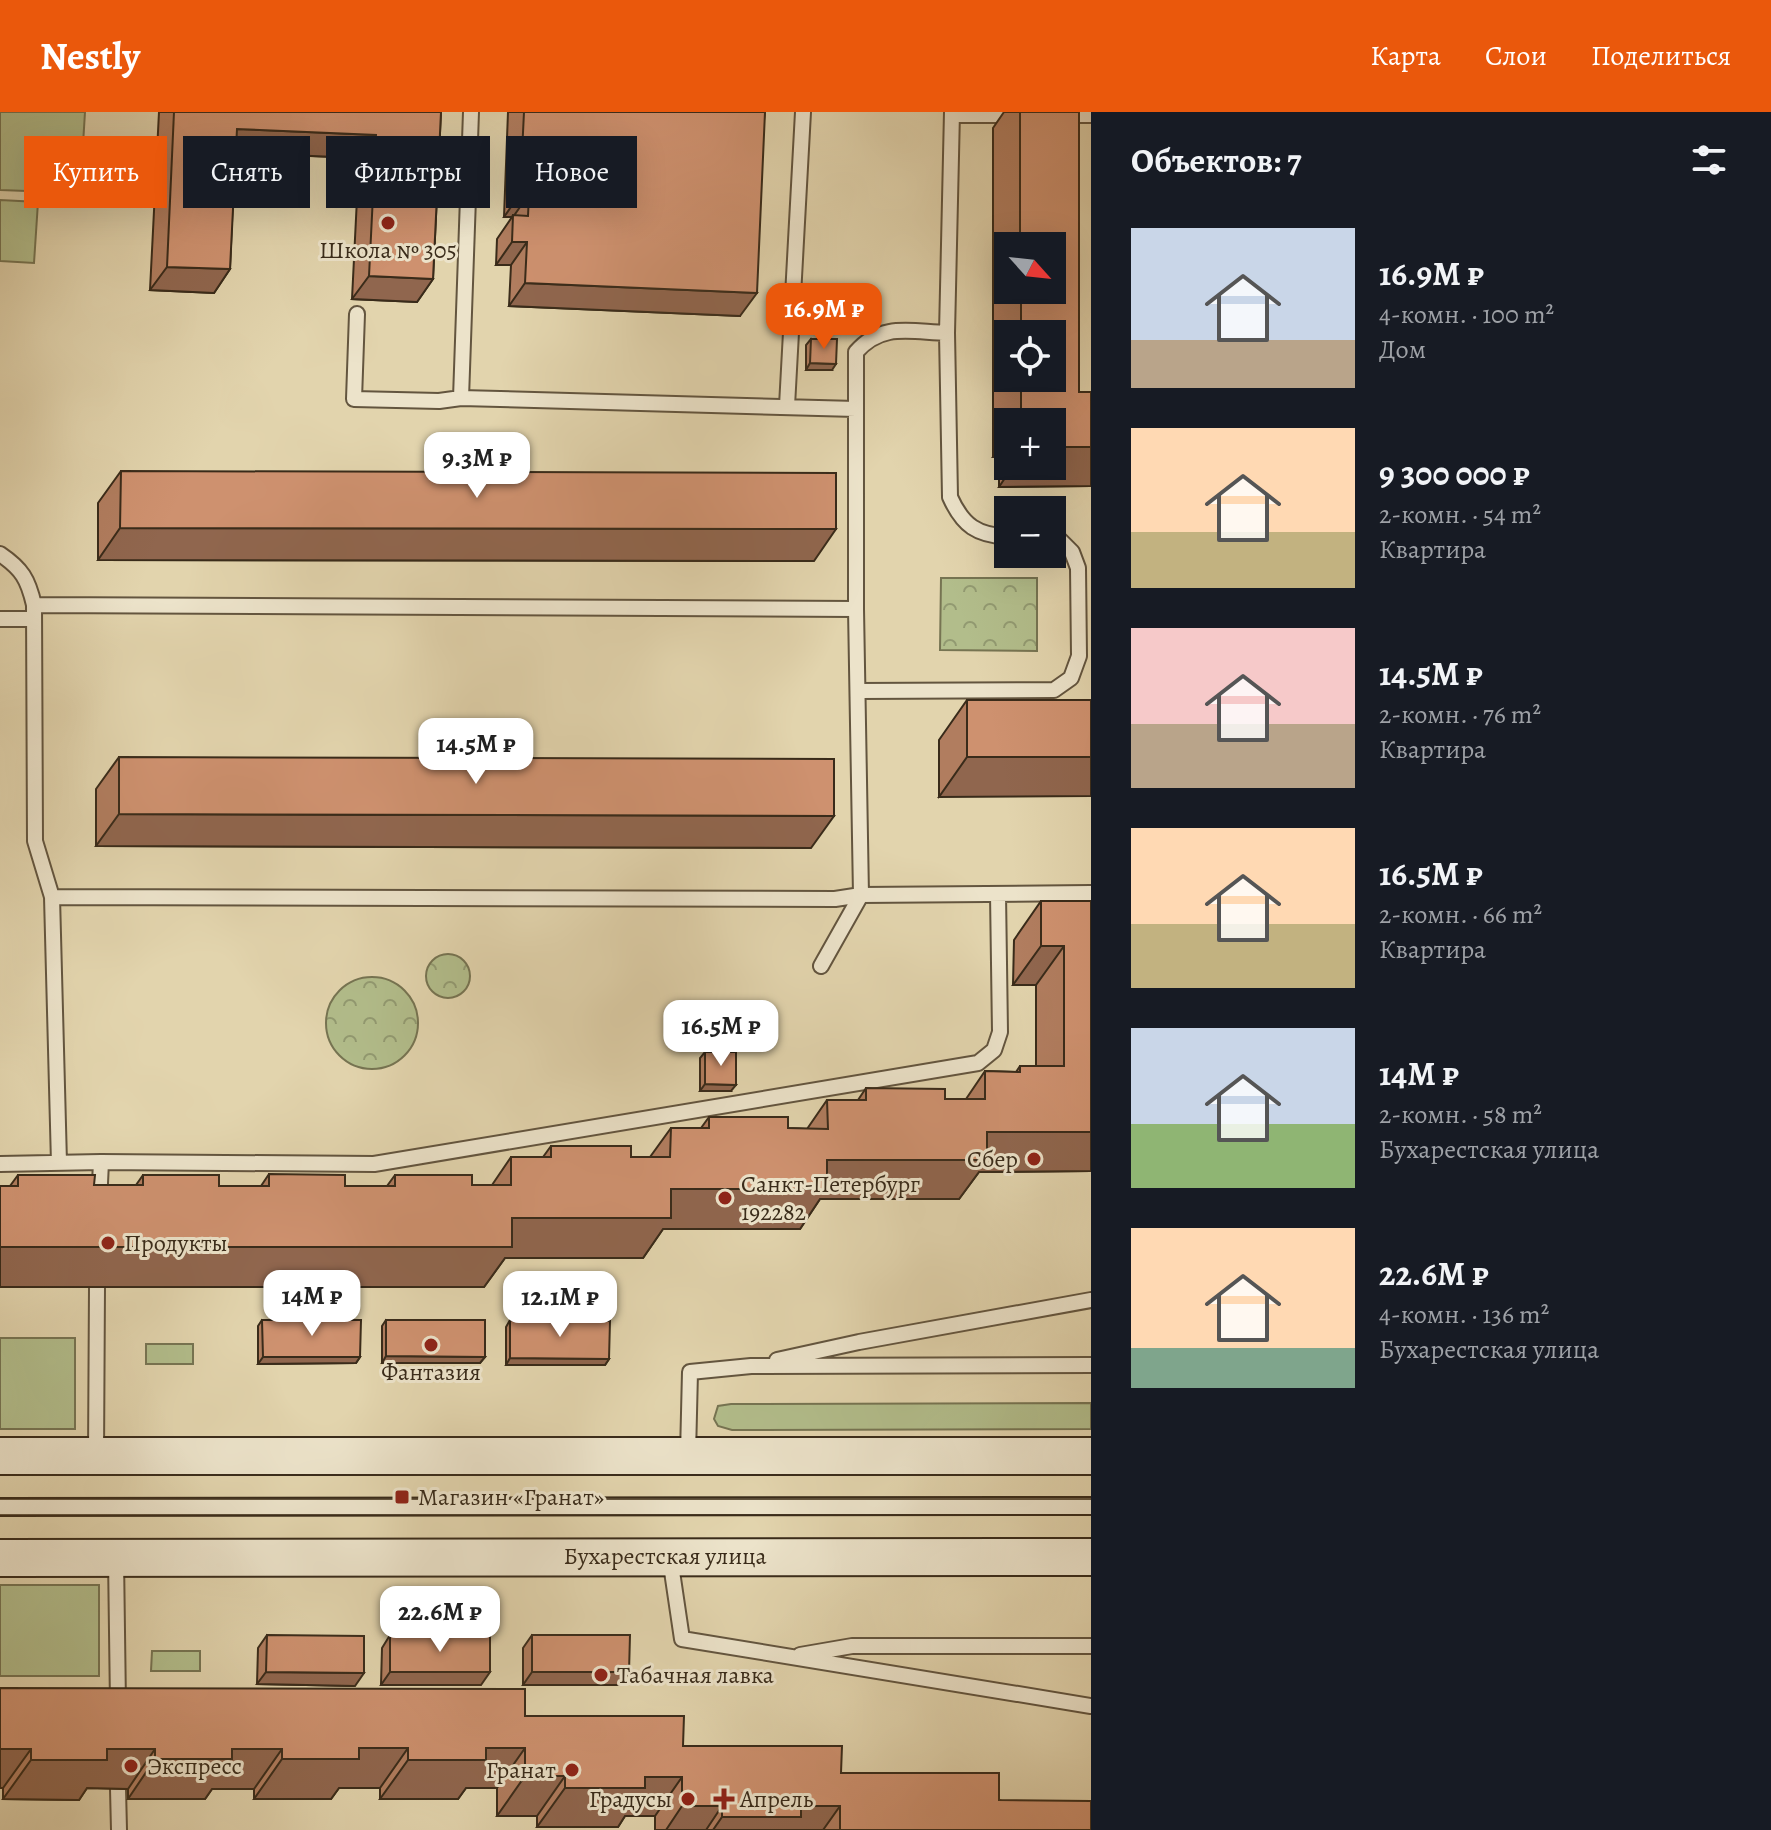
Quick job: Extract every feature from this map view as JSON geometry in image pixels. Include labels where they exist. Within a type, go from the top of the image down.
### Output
[{"type":"main road","points":[[0,1456],[1091,1456]]},
{"type":"main road","name":"Бухарестская улица","points":[[0,1558],[1091,1557]]},
{"type":"lane","points":[[461,398],[471,112]]},
{"type":"lane","points":[[787,406],[803,112]]},
{"type":"lane","points":[[994,536],[971,528],[956,511],[950,497],[947,333],[952,114],[1004,115]]},
{"type":"lane","points":[[1042,115],[1091,115]]},
{"type":"lane","points":[[357,314],[354,399],[439,401],[461,398],[856,409]]},
{"type":"lane","points":[[821,966],[861,895],[856,352],[868,338],[888,331],[947,333]]},
{"type":"lane","points":[[858,691],[1054,690],[1071,678],[1079,656],[1078,568],[1066,546]]},
{"type":"lane","points":[[0,554],[17,565],[29,585],[34,612],[35,841],[52,897],[59,1163]]},
{"type":"lane","points":[[0,619],[34,612],[856,609]]},
{"type":"lane","points":[[52,897],[835,899],[861,895],[1091,893]]},
{"type":"lane","points":[[0,1164],[374,1164],[978,1063],[994,1050],[1000,1032],[998,894]]},
{"type":"lane","points":[[98,1225],[101,1162]]},
{"type":"lane","points":[[96,1456],[97,1287]]},
{"type":"lane","points":[[751,1366],[859,1342],[1091,1300]]},
{"type":"lane","points":[[688,1455],[690,1372],[751,1366],[1091,1365]]},
{"type":"lane","points":[[0,1507],[1091,1507]]},
{"type":"lane","points":[[670,1556],[682,1639],[1091,1706]]},
{"type":"lane","points":[[116,1558],[118,1716]]},
{"type":"lane","points":[[790,1657],[852,1646],[1091,1646]]},
{"type":"lane","points":[[118,1789],[119,1830]]},
{"type":"green space","points":[[0,112],[85,112],[84,136],[24,136],[24,191],[0,190]]},
{"type":"green space","points":[[0,200],[24,201],[24,208],[38,208],[34,263],[0,261]]},
{"type":"green space","points":[[941,578],[1037,578],[1037,651],[940,650]]},
{"type":"green space","points":[[448,954],[463,961],[470,976],[463,991],[448,998],[433,991],[426,976],[433,961]]},
{"type":"green space","points":[[372,977],[389,981],[404,991],[414,1006],[418,1023],[414,1040],[404,1055],[389,1065],[372,1069],[355,1065],[340,1055],[330,1040],[326,1023],[330,1006],[340,991],[355,981]]},
{"type":"green space","points":[[0,1338],[75,1338],[75,1429],[0,1429]]},
{"type":"green space","points":[[146,1344],[193,1344],[193,1364],[146,1364]]},
{"type":"green space","points":[[1091,1403],[1091,1429],[732,1430],[718,1426],[714,1419],[718,1406],[731,1404]]},
{"type":"green space","points":[[0,1585],[99,1585],[99,1676],[0,1676]]},
{"type":"green space","points":[[152,1651],[200,1651],[200,1671],[151,1671]]},
{"type":"building","points":[[174,112],[441,112],[440,136],[237,129],[237,136],[183,136],[183,208],[233,208],[230,269],[167,267]]},
{"type":"building","points":[[524,112],[765,112],[757,293],[525,283],[527,242],[512,242],[513,215],[528,216],[528,208],[637,208],[637,136],[523,136]]},
{"type":"building","points":[[1020,112],[1079,112],[1079,392],[1091,392],[1091,447],[1066,447],[1066,408],[1021,408],[1021,392],[1066,392],[1066,320],[1021,320],[1021,304],[1066,304],[1066,232],[1020,232]]},
{"type":"building","points":[[372,208],[436,208],[433,279],[369,276]]},
{"type":"building","points":[[811,339],[837,339],[836,364],[810,363]]},
{"type":"building","points":[[121,471],[836,473],[836,529],[120,528]]},
{"type":"building","points":[[967,700],[1091,700],[1091,757],[967,757]]},
{"type":"building","points":[[119,757],[834,759],[834,816],[119,814]]},
{"type":"building","points":[[1041,901],[1091,901],[1091,1132],[987,1132],[987,1160],[827,1160],[827,1189],[671,1189],[671,1218],[512,1218],[512,1247],[0,1247],[0,1186],[18,1186],[18,1175],[95,1175],[94,1185],[143,1185],[143,1175],[219,1175],[219,1186],[269,1186],[269,1174],[345,1175],[345,1186],[395,1186],[395,1175],[472,1175],[472,1185],[511,1185],[511,1157],[551,1157],[551,1146],[631,1146],[631,1157],[670,1157],[671,1128],[709,1128],[709,1117],[788,1117],[788,1128],[828,1129],[827,1100],[866,1100],[866,1088],[945,1089],[945,1099],[985,1099],[985,1071],[1020,1072],[1020,1066],[1064,1066],[1064,946],[1041,946]]},
{"type":"building","points":[[705,1052],[736,1052],[736,1085],[705,1084]]},
{"type":"building","points":[[262,1320],[361,1320],[360,1357],[263,1357]]},
{"type":"building","name":"Фантазия","points":[[386,1320],[485,1320],[485,1357],[386,1356]]},
{"type":"building","points":[[510,1320],[610,1321],[609,1359],[510,1358]]},
{"type":"building","points":[[267,1635],[364,1636],[364,1673],[266,1672]]},
{"type":"building","points":[[390,1635],[490,1635],[490,1672],[390,1672]]},
{"type":"building","points":[[532,1635],[630,1635],[629,1672],[532,1672]]},
{"type":"building","points":[[0,1688],[525,1689],[525,1716],[684,1716],[683,1746],[842,1746],[841,1773],[999,1773],[999,1800],[1091,1801],[1091,1830],[840,1830],[840,1806],[801,1806],[801,1817],[722,1817],[722,1806],[682,1806],[682,1777],[645,1777],[645,1788],[565,1788],[565,1776],[525,1776],[525,1748],[486,1748],[486,1760],[408,1760],[408,1748],[359,1748],[359,1759],[282,1759],[282,1749],[232,1749],[232,1759],[155,1759],[155,1749],[107,1749],[107,1760],[31,1760],[31,1749],[0,1749]]},
{"type":"tram line","points":[[0,1498],[1091,1497]]},
{"type":"tram line","points":[[0,1516],[1091,1515]]},
{"type":"place","name":"Школа № 305","points":[[388,223]]},
{"type":"place","name":"Сбер","points":[[1034,1159]]},
{"type":"place","name":"Санкт-Петербург 192282","points":[[725,1198]]},
{"type":"place","name":"Продукты","points":[[108,1243]]},
{"type":"place","name":"Фантазия","points":[[431,1345]]},
{"type":"place","name":"Магазин «Гранат»","points":[[402,1497]]},
{"type":"place","name":"Табачная лавка","points":[[601,1675]]},
{"type":"place","name":"Экспресс","points":[[131,1766]]},
{"type":"place","name":"Гранат","points":[[572,1770]]},
{"type":"place","name":"Градусы","points":[[688,1799]]},
{"type":"place","name":"Апрель","points":[[724,1799]]}]
